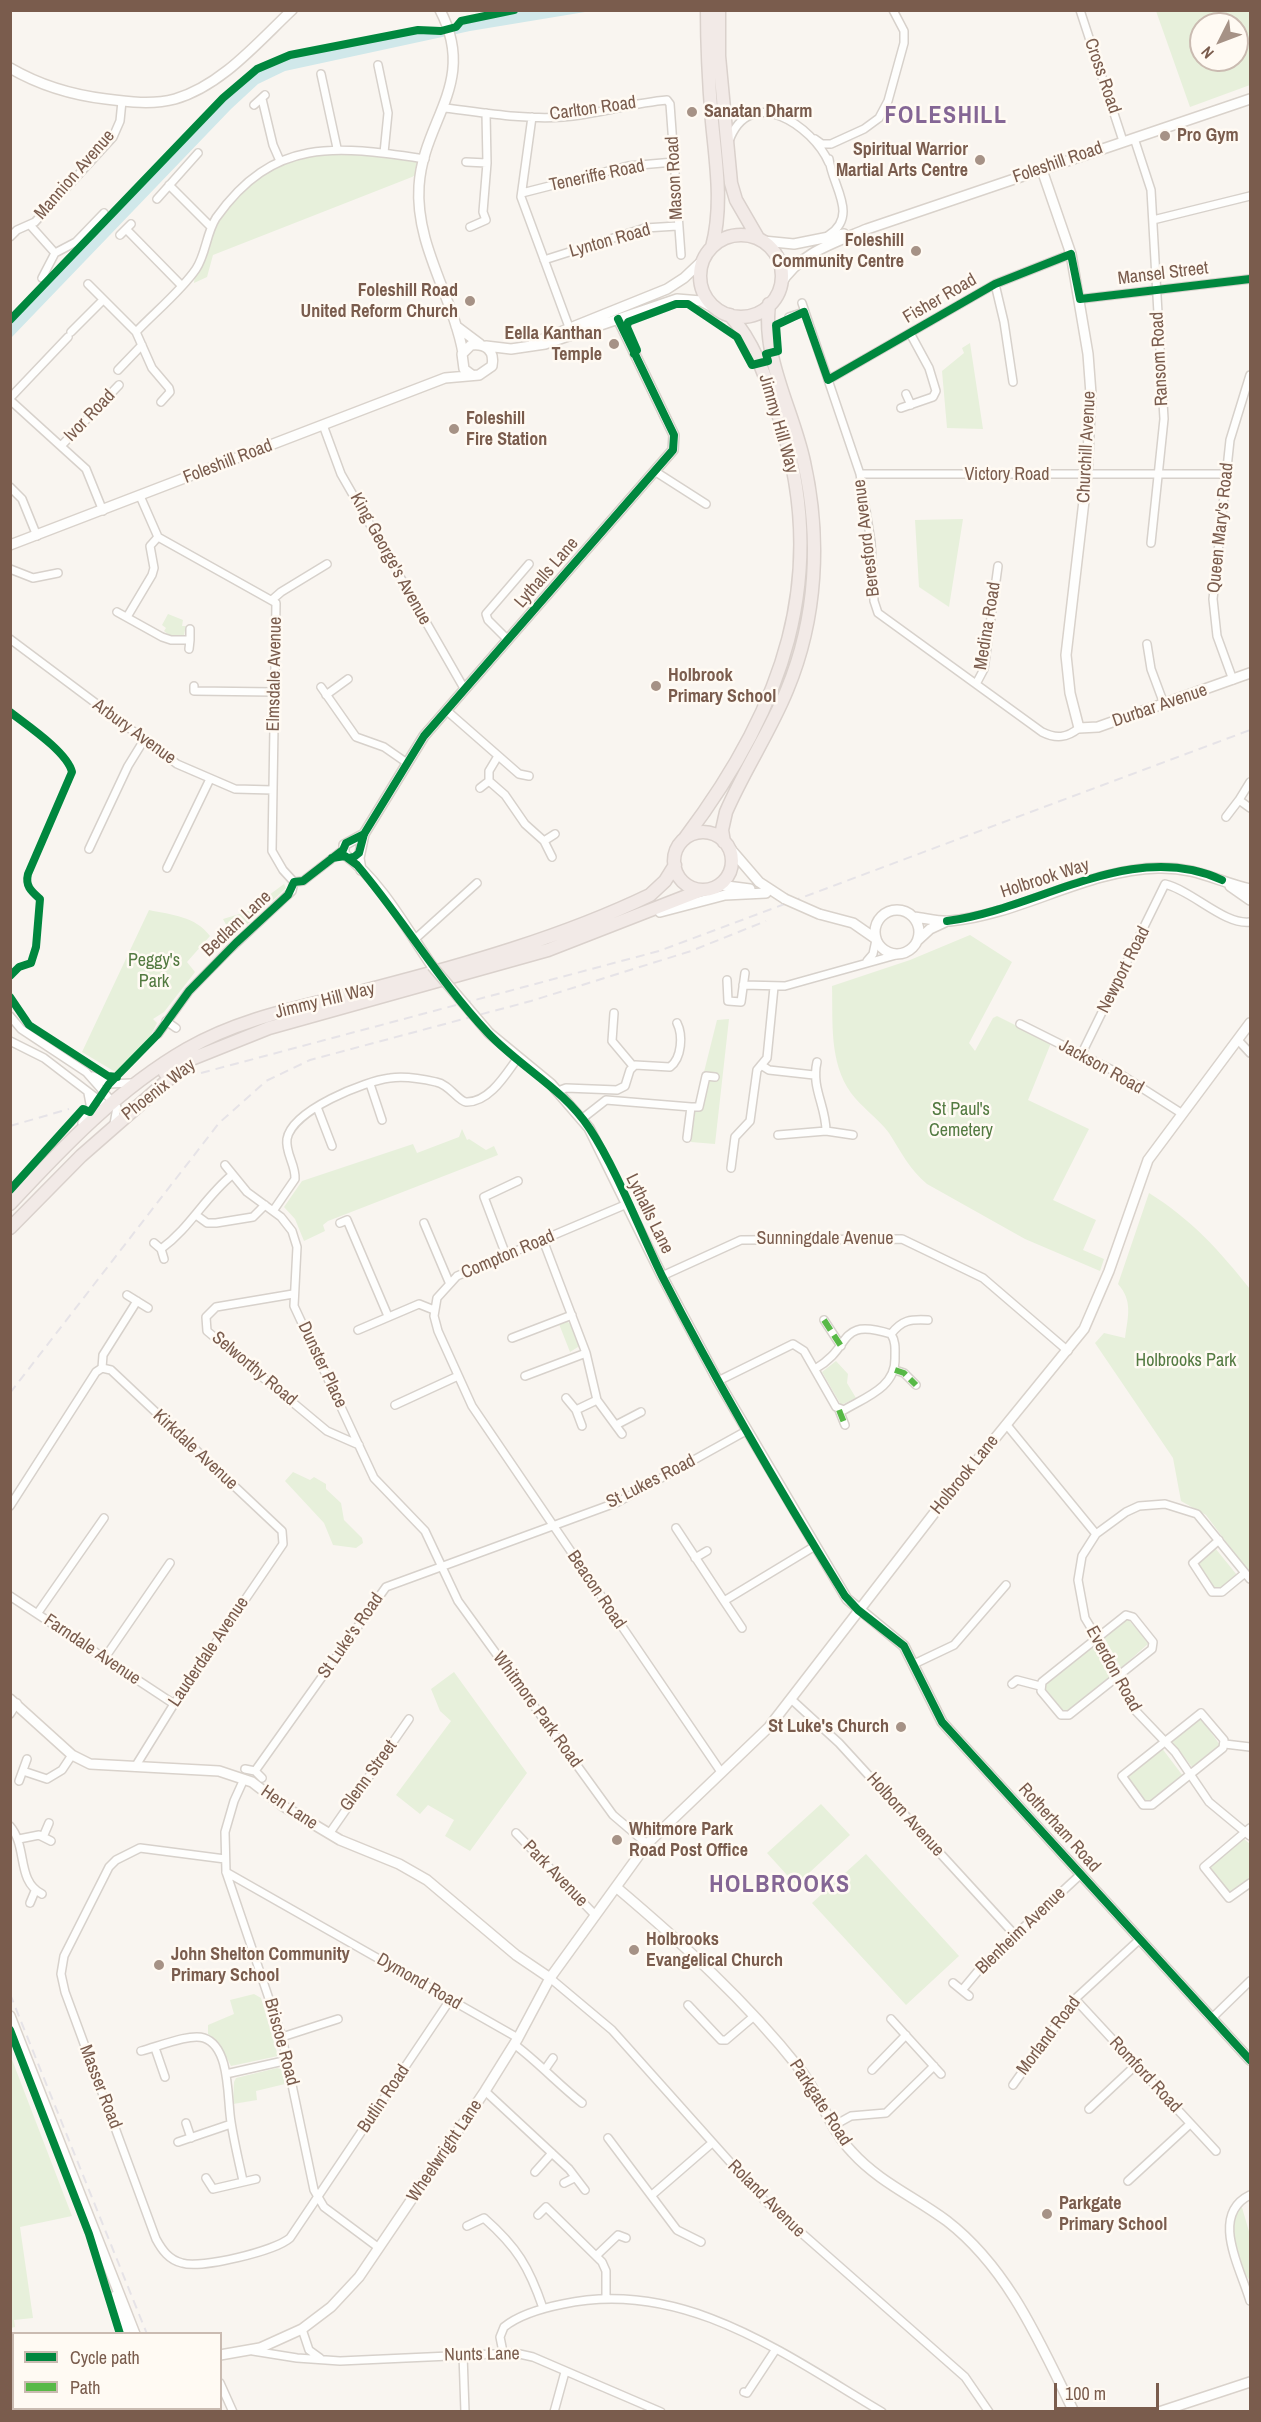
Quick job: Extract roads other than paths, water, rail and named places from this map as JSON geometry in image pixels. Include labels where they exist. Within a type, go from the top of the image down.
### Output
[{"type":"highway","points":[[707,10],[718,224],[712,247],[702,261],[700,284],[706,297],[716,309],[730,315],[750,315],[769,304],[780,285],[779,261],[761,239],[736,200],[728,155],[719,56],[719,10]]},
{"type":"highway","points":[[712,247],[732,236],[761,239]]},
{"type":"highway","name":"Jimmy Hill Way","points":[[726,844],[722,830],[726,812],[787,691],[796,667],[808,619],[814,574],[814,534],[809,486],[797,434],[768,340],[769,304]]},
{"type":"highway","name":"Jimmy Hill Way","points":[[685,838],[728,779],[770,698],[788,646],[799,587],[799,510],[788,443],[760,362],[750,340],[730,315]]},
{"type":"highway","points":[[701,832],[714,834],[726,844],[732,865],[728,875],[719,885],[702,890],[683,881],[675,865],[675,855],[685,838],[701,832]]},
{"type":"highway","name":"Jimmy Hill Way","points":[[116,1109],[143,1078],[187,1049],[234,1026],[291,1008],[341,997],[514,949],[650,896],[666,880],[675,865]]},
{"type":"highway","name":"Jimmy Hill Way","points":[[10,1204],[60,1151],[170,1070],[208,1052],[270,1028],[468,974],[602,930],[702,890]]},
{"type":"highway","name":"Phoenix Way","points":[[10,1228],[111,1129],[116,1109]]},
{"type":"street","points":[[10,68],[64,92],[122,101],[162,102],[196,90],[227,68],[292,10]]},
{"type":"street","points":[[440,10],[450,35],[453,61],[451,84],[418,185],[421,223],[454,324],[464,369],[472,375],[484,374],[493,362],[512,349]]},
{"type":"street","points":[[728,155],[732,132],[748,117],[763,112],[783,116],[822,144],[831,144],[870,125],[885,108],[904,43],[904,31],[892,10]]},
{"type":"street","name":"Cross Road","points":[[1080,10],[1123,141]]},
{"type":"street","points":[[378,65],[388,112],[384,153]]},
{"type":"street","points":[[321,74],[337,148]]},
{"type":"street","points":[[254,105],[264,97],[275,151],[280,161]]},
{"type":"street","name":"Foleshill Road","points":[[780,285],[794,266],[808,255],[867,229],[1250,100]]},
{"type":"street","name":"Mannion Avenue","points":[[10,237],[17,230],[30,225],[113,137],[120,121],[122,101]]},
{"type":"street","name":"Carlton Road","points":[[444,108],[532,117],[565,117],[638,102],[669,101]]},
{"type":"street","name":"Mason Road","points":[[669,101],[681,255]]},
{"type":"street","points":[[470,226],[486,220],[483,212],[487,163],[486,113]]},
{"type":"street","points":[[532,117],[522,193],[569,327]]},
{"type":"street","name":"Ransom Road","points":[[1134,138],[1151,190],[1164,419],[1151,543]]},
{"type":"street","points":[[815,139],[829,163],[844,204],[844,215],[836,231],[824,238]]},
{"type":"street","points":[[829,163],[828,149],[831,144]]},
{"type":"street","points":[[136,332],[197,267],[211,227],[245,187],[280,161],[308,152],[337,148],[425,159]]},
{"type":"street","points":[[157,199],[198,153]]},
{"type":"street","points":[[466,162],[487,163]]},
{"type":"street","name":"Teneriffe Road","points":[[522,193],[628,166],[674,162]]},
{"type":"street","name":"Churchill Avenue","points":[[1042,170],[1071,254],[1088,354],[1090,394],[1087,475],[1066,655],[1070,693],[1079,728]]},
{"type":"street","points":[[169,185],[211,227]]},
{"type":"street","points":[[1154,220],[1251,196]]},
{"type":"street","points":[[42,278],[55,253],[76,242],[105,213]]},
{"type":"street","points":[[30,225],[55,253]]},
{"type":"street","name":"Lynton Road","points":[[544,260],[645,228],[677,226]]},
{"type":"street","points":[[126,229],[181,285]]},
{"type":"street","name":"Foleshill Road","points":[[761,239],[794,244],[867,229]]},
{"type":"street","name":"Fisher Road","points":[[828,380],[995,284],[1071,254]]},
{"type":"street","points":[[526,346],[667,289],[684,278],[702,261]]},
{"type":"street","name":"Mansel Street","points":[[1080,299],[1251,279]]},
{"type":"street","points":[[88,284],[136,332],[152,368],[169,388],[170,392],[161,402]]},
{"type":"street","points":[[995,284],[1004,322],[1013,382]]},
{"type":"street","points":[[445,378],[471,345],[481,344],[512,349],[545,344],[685,298],[701,301],[716,309]]},
{"type":"street","points":[[103,300],[10,399],[88,471],[103,511]]},
{"type":"street","name":"Beresford Avenue","points":[[802,303],[860,474],[871,542],[874,601],[878,613],[1042,732],[1059,737],[1070,735]]},
{"type":"street","points":[[789,317],[804,312]]},
{"type":"street","name":"Lythalls Lane","points":[[361,870],[359,850],[364,834],[407,763],[446,710],[673,450],[674,435],[618,319]]},
{"type":"street","points":[[454,324],[489,350],[493,362]]},
{"type":"street","points":[[901,408],[933,397],[936,391],[929,368],[910,333]]},
{"type":"street","points":[[118,370],[142,345]]},
{"type":"street","name":"Foleshill Road","points":[[10,545],[445,378],[472,375]]},
{"type":"street","name":"Queen Mary's Road","points":[[1233,680],[1217,636],[1213,614],[1225,474],[1234,424],[1251,375]]},
{"type":"street","name":"Ivor Road","points":[[61,446],[119,385]]},
{"type":"street","points":[[906,394],[910,405]]},
{"type":"street","name":"King George's Avenue","points":[[323,425],[341,474],[465,690]]},
{"type":"street","points":[[656,472],[706,504]]},
{"type":"street","name":"Victory Road","points":[[860,474],[1225,474]]},
{"type":"street","points":[[10,487],[22,499],[37,536]]},
{"type":"street","points":[[127,617],[152,575],[154,568],[150,546],[158,537],[140,496]]},
{"type":"street","name":"Elmsdale Avenue","points":[[158,537],[273,599],[276,605],[272,851],[283,870],[294,882]]},
{"type":"street","points":[[273,599],[327,564]]},
{"type":"street","points":[[508,640],[488,620],[486,614],[529,564]]},
{"type":"street","name":"Medina Road","points":[[976,684],[984,669],[998,566]]},
{"type":"street","points":[[10,569],[33,578],[58,573]]},
{"type":"street","points":[[117,612],[171,640],[190,640]]},
{"type":"street","points":[[189,649],[190,629]]},
{"type":"street","name":"Arbury Avenue","points":[[10,639],[177,764],[235,789],[273,790]]},
{"type":"street","points":[[1147,644],[1151,669],[1164,704]]},
{"type":"street","name":"Durbar Avenue","points":[[1070,735],[1079,728],[1098,727],[1251,674]]},
{"type":"street","points":[[326,695],[348,679]]},
{"type":"street","points":[[321,687],[356,737],[384,747],[407,763]]},
{"type":"street","points":[[194,690],[274,692]]},
{"type":"street","points":[[446,710],[519,774],[529,776]]},
{"type":"street","points":[[89,849],[128,766],[144,740]]},
{"type":"street","points":[[498,756],[489,771],[489,781],[505,795],[525,824],[544,841],[552,857]]},
{"type":"street","points":[[167,868],[210,779]]},
{"type":"street","points":[[480,788],[489,781]]},
{"type":"street","points":[[1226,817],[1250,782]]},
{"type":"street","points":[[1239,800],[1251,808]]},
{"type":"street","points":[[346,851],[364,834]]},
{"type":"street","points":[[544,841],[555,834]]},
{"type":"street","points":[[356,843],[359,850],[346,851],[356,843]]},
{"type":"street","name":"Holbrook Way","points":[[726,844],[759,882],[783,899]]},
{"type":"street","name":"Lythalls Lane","points":[[346,851],[432,966],[489,1034],[558,1091],[583,1118],[598,1143],[662,1276],[718,1381],[845,1596],[858,1610]]},
{"type":"street","name":"Bedlam Lane","points":[[158,1034],[189,991],[229,950],[288,896],[294,882],[303,881],[332,858],[346,851]]},
{"type":"street","name":"Holbrook Way","points":[[854,923],[876,939],[884,950],[896,955],[910,951],[930,929],[947,921],[991,913],[1094,878],[1134,870],[1160,867],[1192,869],[1251,889]]},
{"type":"street","name":"Holbrook Way","points":[[1222,880],[1251,900]]},
{"type":"street","points":[[414,940],[477,883]]},
{"type":"street","name":"Newport Road","points":[[1081,1055],[1165,884],[1187,891],[1233,920],[1251,922]]},
{"type":"street","name":"Holbrook Way","points":[[719,885],[766,893],[819,914],[854,923],[869,922],[898,910],[914,917],[947,921]]},
{"type":"street","points":[[602,930],[716,896],[766,893]]},
{"type":"street","points":[[867,961],[873,954],[875,929],[883,915]]},
{"type":"street","points":[[914,917],[920,928],[918,940]]},
{"type":"street","points":[[743,985],[774,987],[806,982],[867,961],[896,955]]},
{"type":"street","points":[[727,980],[729,1001],[741,1002],[744,973]]},
{"type":"street","points":[[731,1168],[735,1137],[743,1131],[751,1117],[757,1070],[767,1058],[774,987]]},
{"type":"street","points":[[614,1013],[612,1041],[633,1066],[666,1068],[674,1065],[678,1058],[679,1048],[680,1030],[677,1023]]},
{"type":"street","points":[[11,1016],[21,1029],[86,1072],[109,1084],[126,1085],[143,1078]]},
{"type":"street","points":[[10,1027],[11,1016]]},
{"type":"street","points":[[166,1021],[176,1028]]},
{"type":"street","name":"Holbrook Lane","points":[[616,1887],[647,1844],[757,1739],[791,1699],[858,1610],[1006,1424],[1068,1351],[1094,1310],[1144,1167],[1181,1113],[1251,1023]]},
{"type":"street","name":"Jackson Road","points":[[1020,1024],[1120,1074],[1181,1113]]},
{"type":"street","points":[[1238,1040],[1251,1053]]},
{"type":"street","points":[[10,1041],[44,1059],[116,1109]]},
{"type":"street","points":[[273,1211],[295,1179],[287,1145],[288,1135],[298,1121],[317,1107],[349,1091],[391,1078],[436,1082],[447,1087],[461,1100],[468,1102],[492,1090],[518,1059]]},
{"type":"street","points":[[817,1062],[814,1076],[816,1092],[826,1116],[826,1131]]},
{"type":"street","points":[[761,1065],[769,1070],[814,1076]]},
{"type":"street","points":[[558,1091],[566,1088],[622,1089],[628,1083],[633,1066]]},
{"type":"street","points":[[86,1072],[116,1109]]},
{"type":"street","points":[[583,1118],[606,1100],[699,1107],[706,1076],[716,1077]]},
{"type":"street","points":[[370,1084],[382,1120]]},
{"type":"street","points":[[60,1151],[90,1112],[92,1101],[87,1091]]},
{"type":"street","points":[[317,1107],[332,1146]]},
{"type":"street","points":[[687,1138],[691,1107]]},
{"type":"street","points":[[778,1135],[826,1131],[853,1135]]},
{"type":"street","name":"Dunster Place","points":[[225,1166],[250,1195],[288,1225],[297,1247],[294,1306],[374,1478],[425,1531],[441,1566]]},
{"type":"street","points":[[161,1249],[182,1233],[214,1190],[232,1175]]},
{"type":"street","points":[[506,1255],[484,1197],[518,1181]]},
{"type":"street","name":"Compton Road","points":[[434,1310],[437,1298],[449,1282],[506,1255],[627,1204]]},
{"type":"street","points":[[196,1215],[207,1223],[216,1224],[253,1218],[265,1206]]},
{"type":"street","points":[[347,1220],[388,1316]]},
{"type":"street","points":[[424,1223],[449,1282]]},
{"type":"street","name":"Sunningdale Avenue","points":[[662,1276],[741,1240],[902,1239],[983,1278],[1068,1351]]},
{"type":"street","points":[[543,1240],[586,1353],[597,1400],[622,1434]]},
{"type":"street","points":[[154,1243],[161,1249],[164,1259]]},
{"type":"street","name":"Selworthy Road","points":[[293,1294],[216,1307],[206,1317],[207,1331],[327,1431],[359,1445]]},
{"type":"street","points":[[127,1295],[148,1308]]},
{"type":"street","points":[[10,1506],[96,1372],[102,1368],[103,1355],[137,1301]]},
{"type":"street","points":[[358,1330],[419,1304],[434,1310],[438,1330],[458,1376],[395,1405]]},
{"type":"street","points":[[512,1338],[572,1315]]},
{"type":"street","points":[[891,1334],[900,1322],[910,1319],[928,1320]]},
{"type":"street","points":[[824,1320],[840,1346]]},
{"type":"street","points":[[816,1369],[830,1359],[854,1329],[862,1327],[891,1334],[895,1341],[895,1371],[885,1385],[844,1410],[839,1410]]},
{"type":"street","points":[[718,1381],[793,1344],[804,1351],[816,1369],[845,1425]]},
{"type":"street","points":[[525,1376],[586,1353]]},
{"type":"street","name":"Kirkdale Avenue","points":[[102,1368],[111,1370],[255,1505],[282,1532],[284,1538]]},
{"type":"street","points":[[895,1371],[904,1373],[916,1385]]},
{"type":"street","name":"Beacon Road","points":[[458,1376],[471,1406],[721,1772]]},
{"type":"street","points":[[566,1398],[576,1410],[582,1426]]},
{"type":"street","points":[[576,1410],[597,1400]]},
{"type":"street","points":[[616,1425],[641,1412]]},
{"type":"street","points":[[1006,1424],[1096,1534]]},
{"type":"street","name":"St Lukes Road","points":[[552,1526],[618,1502],[746,1431]]},
{"type":"street","name":"Everdon Road","points":[[1249,1832],[1213,1807],[1164,1741],[1132,1707],[1098,1637],[1085,1618],[1078,1580],[1082,1556],[1096,1534],[1126,1512],[1139,1506],[1165,1504],[1197,1514],[1251,1579]]},
{"type":"street","points":[[38,1614],[104,1518]]},
{"type":"street","name":"St Luke's Road","points":[[255,1771],[386,1587],[552,1526]]},
{"type":"street","points":[[676,1528],[742,1628]]},
{"type":"street","name":"Lauderdale Avenue","points":[[135,1767],[174,1704],[283,1544],[284,1538]]},
{"type":"street","points":[[1218,1540],[1193,1563],[1212,1592],[1222,1592],[1245,1573]]},
{"type":"street","points":[[724,1601],[815,1546]]},
{"type":"street","points":[[696,1558],[707,1551]]},
{"type":"street","points":[[105,1659],[170,1563]]},
{"type":"street","name":"Whitmore Park Road","points":[[441,1566],[458,1601],[613,1815],[647,1844]]},
{"type":"street","points":[[914,1664],[954,1645],[1006,1585]]},
{"type":"street","name":"Farndale Avenue","points":[[10,1596],[174,1704]]},
{"type":"street","name":"Rotherham Road","points":[[858,1610],[904,1646],[942,1722],[1251,2060]]},
{"type":"street","points":[[1012,1684],[1017,1680],[1040,1686],[1064,1716],[1152,1649],[1153,1642],[1130,1615],[1098,1637],[1040,1686]]},
{"type":"street","name":"Holborn Avenue","points":[[791,1699],[839,1743],[1015,1935]]},
{"type":"street","points":[[10,1714],[14,1701]]},
{"type":"street","name":"Hen Lane","points":[[14,1701],[72,1755],[90,1764],[244,1774],[329,1833],[422,1877],[516,1955],[550,1978]]},
{"type":"street","points":[[1225,1744],[1147,1807],[1124,1781],[1125,1773],[1200,1713],[1225,1744],[1251,1747]]},
{"type":"street","name":"Glenn Street","points":[[329,1833],[410,1719]]},
{"type":"street","points":[[23,1771],[40,1778],[54,1776],[72,1755]]},
{"type":"street","points":[[19,1781],[27,1759]]},
{"type":"street","points":[[244,1774],[255,1771],[262,1778]]},
{"type":"street","name":"Briscoe Road","points":[[244,1774],[228,1818],[226,1872],[282,2037],[317,2197]]},
{"type":"street","points":[[43,1837],[49,1823]]},
{"type":"street","points":[[10,1826],[19,1839],[27,1879],[39,1892],[30,1903]]},
{"type":"street","points":[[1249,1832],[1204,1867],[1225,1896],[1229,1898],[1251,1883]]},
{"type":"street","name":"Park Avenue","points":[[516,1833],[595,1915]]},
{"type":"street","points":[[19,1839],[31,1836],[43,1837],[51,1841]]},
{"type":"street","name":"Masser Road","points":[[225,1858],[140,1848],[124,1854],[109,1867],[68,1946],[62,1966],[62,1983],[156,2239],[166,2254],[174,2260],[191,2265],[276,2247],[290,2238],[317,2197]]},
{"type":"street","name":"Dymond Road","points":[[226,1872],[450,2000],[516,2041],[546,2068],[553,2080],[582,2103]]},
{"type":"street","name":"Blenheim Avenue","points":[[963,1989],[983,1965],[1081,1874]]},
{"type":"street","name":"Wheelwright Lane","points":[[222,2355],[248,2350],[302,2329],[331,2307],[349,2289],[485,2091],[516,2041],[550,1978],[616,1887]]},
{"type":"street","name":"Parkgate Road","points":[[616,1887],[703,1964],[753,2017],[811,2084],[833,2126],[851,2152],[870,2170],[948,2222],[1001,2276],[1021,2307],[1074,2412]]},
{"type":"street","name":"Morland Road","points":[[1013,2085],[1075,1999],[1140,1939]]},
{"type":"street","name":"Roland Avenue","points":[[550,1978],[612,2030],[753,2189],[800,2234],[960,2372],[976,2390],[988,2412]]},
{"type":"street","points":[[1212,2018],[1251,1981]]},
{"type":"street","name":"Blenheim Avenue","points":[[953,1983],[969,1996]]},
{"type":"street","name":"Romford Road","points":[[1075,1999],[1216,2151]]},
{"type":"street","name":"Butlin Road","points":[[317,2197],[450,2000]]},
{"type":"street","points":[[688,2005],[721,2040],[726,2040],[753,2017]]},
{"type":"street","points":[[10,2016],[92,2218],[134,2332]]},
{"type":"street","points":[[282,2037],[338,2019]]},
{"type":"street","points":[[891,2019],[941,2073]]},
{"type":"street","points":[[872,2070],[906,2036]]},
{"type":"street","points":[[141,2051],[191,2037],[205,2038],[217,2049],[226,2074],[231,2124],[243,2181]]},
{"type":"street","points":[[155,2048],[165,2077]]},
{"type":"street","points":[[546,2068],[553,2058]]},
{"type":"street","points":[[226,2074],[288,2060]]},
{"type":"street","points":[[1089,2109],[1136,2065]]},
{"type":"street","points":[[833,2126],[852,2116],[886,2113],[934,2066]]},
{"type":"street","points":[[485,2091],[552,2153],[585,2190]]},
{"type":"street","points":[[186,2123],[191,2138]]},
{"type":"street","points":[[178,2142],[231,2124]]},
{"type":"street","points":[[1128,2181],[1190,2124]]},
{"type":"street","points":[[608,2138],[677,2230],[701,2242]]},
{"type":"street","points":[[652,2195],[712,2143]]},
{"type":"street","points":[[535,2172],[552,2153]]},
{"type":"street","points":[[206,2178],[213,2189],[256,2179]]},
{"type":"street","points":[[564,2183],[574,2178]]},
{"type":"street","points":[[1251,2195],[1236,2205],[1229,2225],[1249,2287],[1251,2301]]},
{"type":"street","points":[[317,2197],[324,2207],[379,2248]]},
{"type":"street","points":[[538,2215],[546,2207],[596,2256],[604,2266],[606,2298]]},
{"type":"street","points":[[92,2218],[124,2332]]},
{"type":"street","points":[[467,2226],[484,2218],[510,2243],[526,2262],[543,2308]]},
{"type":"street","points":[[596,2256],[618,2235],[626,2238]]},
{"type":"street","points":[[503,2352],[500,2337],[504,2327],[543,2308],[606,2298],[659,2303],[686,2309],[739,2329],[882,2412]]},
{"type":"street","points":[[302,2329],[311,2352],[327,2360]]},
{"type":"street","points":[[746,2394],[776,2349]]},
{"type":"street","name":"Nunts Lane","points":[[248,2350],[327,2360],[503,2352],[527,2355],[661,2412]]},
{"type":"street","points":[[463,2354],[465,2412]]},
{"type":"street","points":[[554,2412],[566,2372]]},
{"type":"street","points":[[1159,2412],[1251,2382]]},
{"type":"street","points":[[222,2387],[233,2412]]},
{"type":"water","points":[[523,11],[591,11],[470,31],[285,71],[258,84],[231,109],[11,338],[10,322],[234,89],[258,70],[294,55],[415,32],[439,32],[456,28],[464,22]]},
{"type":"railway","points":[[201,1073],[659,951],[1250,730]]},
{"type":"railway","points":[[10,1393],[219,1123],[266,1081],[310,1060],[531,1001],[691,951],[766,921]]},
{"type":"railway","points":[[10,1126],[69,1109]]},
{"type":"railway","points":[[10,1994],[146,2332]]},
{"type":"place","name":"Sanatan Dharm","points":[[692,112]]},
{"type":"place","name":"Pro Gym","points":[[1165,136]]},
{"type":"place","name":"Spiritual Warrior Martial Arts Centre","points":[[980,160]]},
{"type":"place","name":"Foleshill Community Centre","points":[[916,251]]},
{"type":"place","name":"Foleshill Road United Reform Church","points":[[470,301]]},
{"type":"place","name":"Eella Kanthan Temple","points":[[614,344]]},
{"type":"place","name":"Foleshill Fire Station","points":[[454,429]]},
{"type":"place","name":"Holbrook Primary School","points":[[656,686]]},
{"type":"place","name":"St Luke's Church","points":[[901,1727]]},
{"type":"place","name":"Whitmore Park Road Post Office","points":[[617,1840]]},
{"type":"place","name":"Holbrooks Evangelical Church","points":[[634,1950]]},
{"type":"place","name":"John Shelton Community Primary School","points":[[159,1965]]},
{"type":"place","name":"Parkgate Primary School","points":[[1047,2214]]},
{"type":"district","name":"FOLESHILL","points":[[946,117]]},
{"type":"district","name":"HOLBROOKS","points":[[780,1886]]},
{"type":"park label","name":"Peggy's Park","points":[[154,971]]},
{"type":"park label","name":"St Paul's Cemetery","points":[[961,1120]]},
{"type":"park label","name":"Holbrooks Park","points":[[1186,1361]]}]
